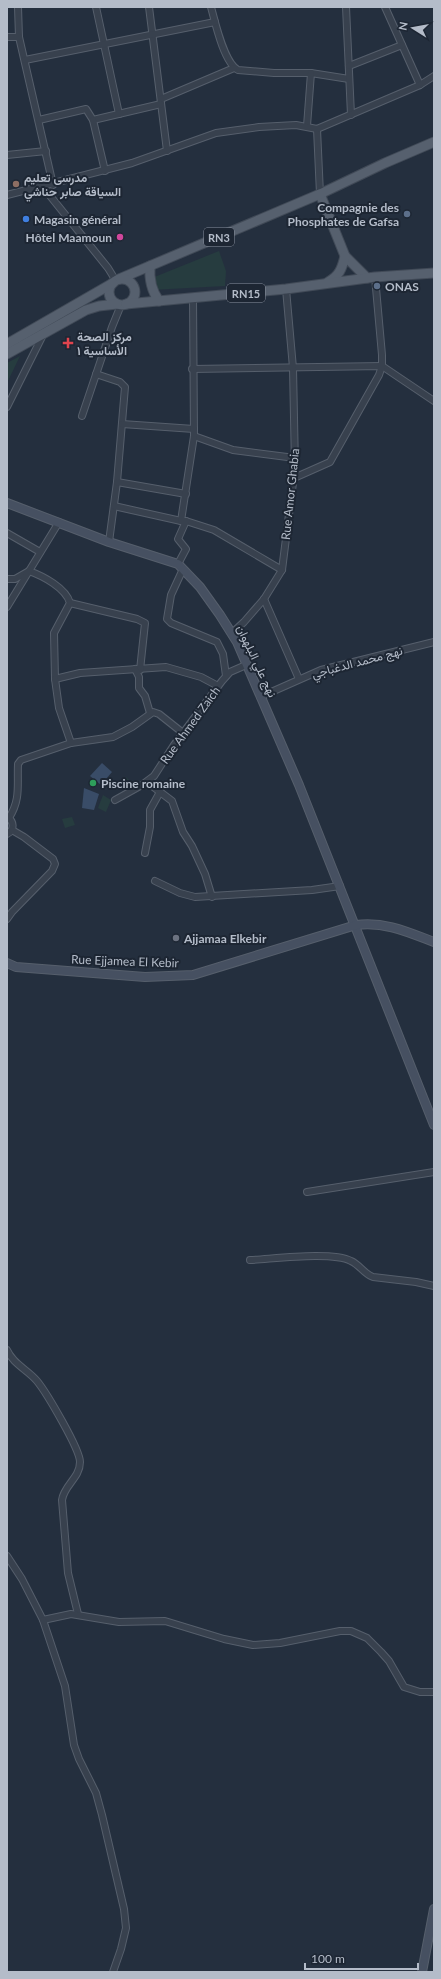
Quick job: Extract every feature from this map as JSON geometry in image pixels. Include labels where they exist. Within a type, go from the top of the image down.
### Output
[{"type":"main road","name":"RN3","points":[[116,281],[320,194],[385,163],[434,142]]},
{"type":"main road","points":[[320,194],[346,256],[371,277]]},
{"type":"main road","points":[[324,284],[339,274],[346,256]]},
{"type":"main road","points":[[150,266],[151,286],[159,301]]},
{"type":"main road","name":"RN15","points":[[121,304],[286,289],[371,277],[434,273]]},
{"type":"main road","points":[[116,281],[109,294],[110,298],[121,304]]},
{"type":"main road","points":[[7,344],[116,281],[128,281],[133,287],[134,295],[121,304],[92,308],[44,332],[7,354]]},
{"type":"street","points":[[18,7],[19,37],[53,185]]},
{"type":"street","points":[[96,7],[119,114]]},
{"type":"street","points":[[149,7],[167,151]]},
{"type":"street","points":[[211,7],[226,53],[234,68],[238,70],[274,73],[311,73],[349,78]]},
{"type":"street","points":[[346,7],[351,115]]},
{"type":"street","points":[[385,7],[420,85]]},
{"type":"street","points":[[24,60],[215,22]]},
{"type":"street","points":[[7,37],[19,37]]},
{"type":"street","points":[[349,66],[402,45]]},
{"type":"street","points":[[93,120],[161,102],[234,68]]},
{"type":"street","points":[[307,126],[311,73]]},
{"type":"street","points":[[7,195],[106,171],[216,133],[259,127],[307,126],[317,129],[420,85],[434,76]]},
{"type":"street","points":[[39,120],[86,109],[93,120],[106,171]]},
{"type":"street","points":[[317,129],[320,194]]},
{"type":"street","points":[[7,155],[46,151]]},
{"type":"street","points":[[43,187],[108,268],[116,281]]},
{"type":"street","points":[[294,478],[330,462],[372,390],[382,366],[371,277]]},
{"type":"street","name":"Rue Amor Ghabia","points":[[232,633],[264,599],[282,570],[296,458],[293,368],[286,289]]},
{"type":"street","points":[[193,297],[192,369],[194,436],[186,494],[184,522],[178,539],[186,549],[171,595],[167,619],[171,623],[217,642],[223,654],[226,676]]},
{"type":"street","points":[[82,416],[121,304]]},
{"type":"street","points":[[7,407],[44,332]]},
{"type":"street","points":[[192,369],[382,366],[434,401]]},
{"type":"street","points":[[96,374],[124,385],[117,482],[109,542]]},
{"type":"street","points":[[122,424],[194,429]]},
{"type":"street","points":[[194,436],[233,450],[296,458]]},
{"type":"street","points":[[117,482],[186,494]]},
{"type":"street","name":"نهج علي البلهوان","points":[[7,503],[109,542],[181,567],[200,587],[232,633],[340,886],[434,1125]]},
{"type":"street","points":[[114,506],[214,530],[282,570]]},
{"type":"street","points":[[7,607],[59,522]]},
{"type":"street","points":[[7,533],[40,552]]},
{"type":"street","points":[[7,579],[15,579],[29,571]]},
{"type":"street","points":[[29,571],[69,596],[70,603],[54,633],[55,679],[59,708],[71,743]]},
{"type":"street","points":[[264,599],[298,679]]},
{"type":"street","points":[[70,603],[137,619],[144,623],[137,669],[139,688],[145,696],[150,713]]},
{"type":"street","name":"نهج محمد الدغباجي","points":[[260,697],[298,679],[336,666],[434,642]]},
{"type":"street","name":"Rue Ahmed Zaich","points":[[115,800],[147,782],[154,776],[183,733],[226,676],[236,669],[246,665]]},
{"type":"street","points":[[55,679],[80,673],[166,667],[201,676],[218,686]]},
{"type":"street","points":[[7,919],[52,871],[55,864],[53,859],[24,837],[9,832],[12,822],[8,818],[16,808],[18,797],[18,764],[21,760],[71,743],[113,737],[132,727],[150,713],[159,714],[183,733]]},
{"type":"street","points":[[147,782],[172,801],[183,832],[192,846],[205,874],[212,897]]},
{"type":"street","points":[[145,853],[150,827],[150,810],[160,792]]},
{"type":"street","points":[[155,882],[188,896],[212,897],[312,890],[340,886]]},
{"type":"street","name":"Rue Ejjamea El Kebir","points":[[7,963],[16,967],[78,973],[145,976],[193,975],[356,925],[367,924],[389,926],[434,942]]},
{"type":"street","points":[[7,971],[16,967]]},
{"type":"street","points":[[307,1192],[434,1172]]},
{"type":"street","points":[[250,1260],[337,1258],[351,1260],[367,1275],[373,1278],[416,1282],[434,1286]]},
{"type":"street","points":[[7,1350],[13,1360],[40,1386],[52,1403],[79,1454],[80,1461],[78,1474],[65,1492],[62,1500],[68,1573],[78,1614]]},
{"type":"street","points":[[7,1556],[25,1585],[43,1620],[58,1663],[66,1693],[74,1745],[79,1759],[96,1793],[100,1808],[126,1921],[124,1938],[113,1972]]},
{"type":"street","points":[[43,1620],[60,1615],[78,1614],[119,1622],[152,1620],[170,1622],[224,1639],[253,1645],[280,1643],[340,1631],[351,1631],[367,1638],[381,1652],[389,1661],[404,1687],[411,1690],[434,1692]]},
{"type":"street","points":[[422,1972],[434,1909]]},
{"type":"green space","points":[[219,251],[226,271],[225,286],[151,290],[147,280]]},
{"type":"green space","points":[[20,356],[7,383],[7,363]]},
{"type":"green space","points":[[126,777],[135,786],[127,791],[122,784]]},
{"type":"green space","points":[[103,795],[111,800],[106,812],[98,808]]},
{"type":"green space","points":[[72,817],[75,825],[65,828],[62,819]]},
{"type":"water","points":[[102,763],[112,772],[101,785],[90,776]]},
{"type":"water","points":[[84,788],[99,794],[94,810],[82,808]]},
{"type":"place","name":"مدرسى تعليم السياقة صابر حناشي","points":[[16,184]]},
{"type":"place","name":"Compagnie des Phosphates de Gafsa","points":[[407,214]]},
{"type":"place","name":"Magasin général","points":[[26,219]]},
{"type":"place","name":"Hôtel Maamoun","points":[[120,237]]},
{"type":"place","name":"ONAS","points":[[377,286]]},
{"type":"place","name":"مركز الصحة الأساسية ١","points":[[68,343]]},
{"type":"place","name":"Piscine romaine","points":[[93,783]]},
{"type":"place","name":"Ajjamaa Elkebir","points":[[176,938]]}]
